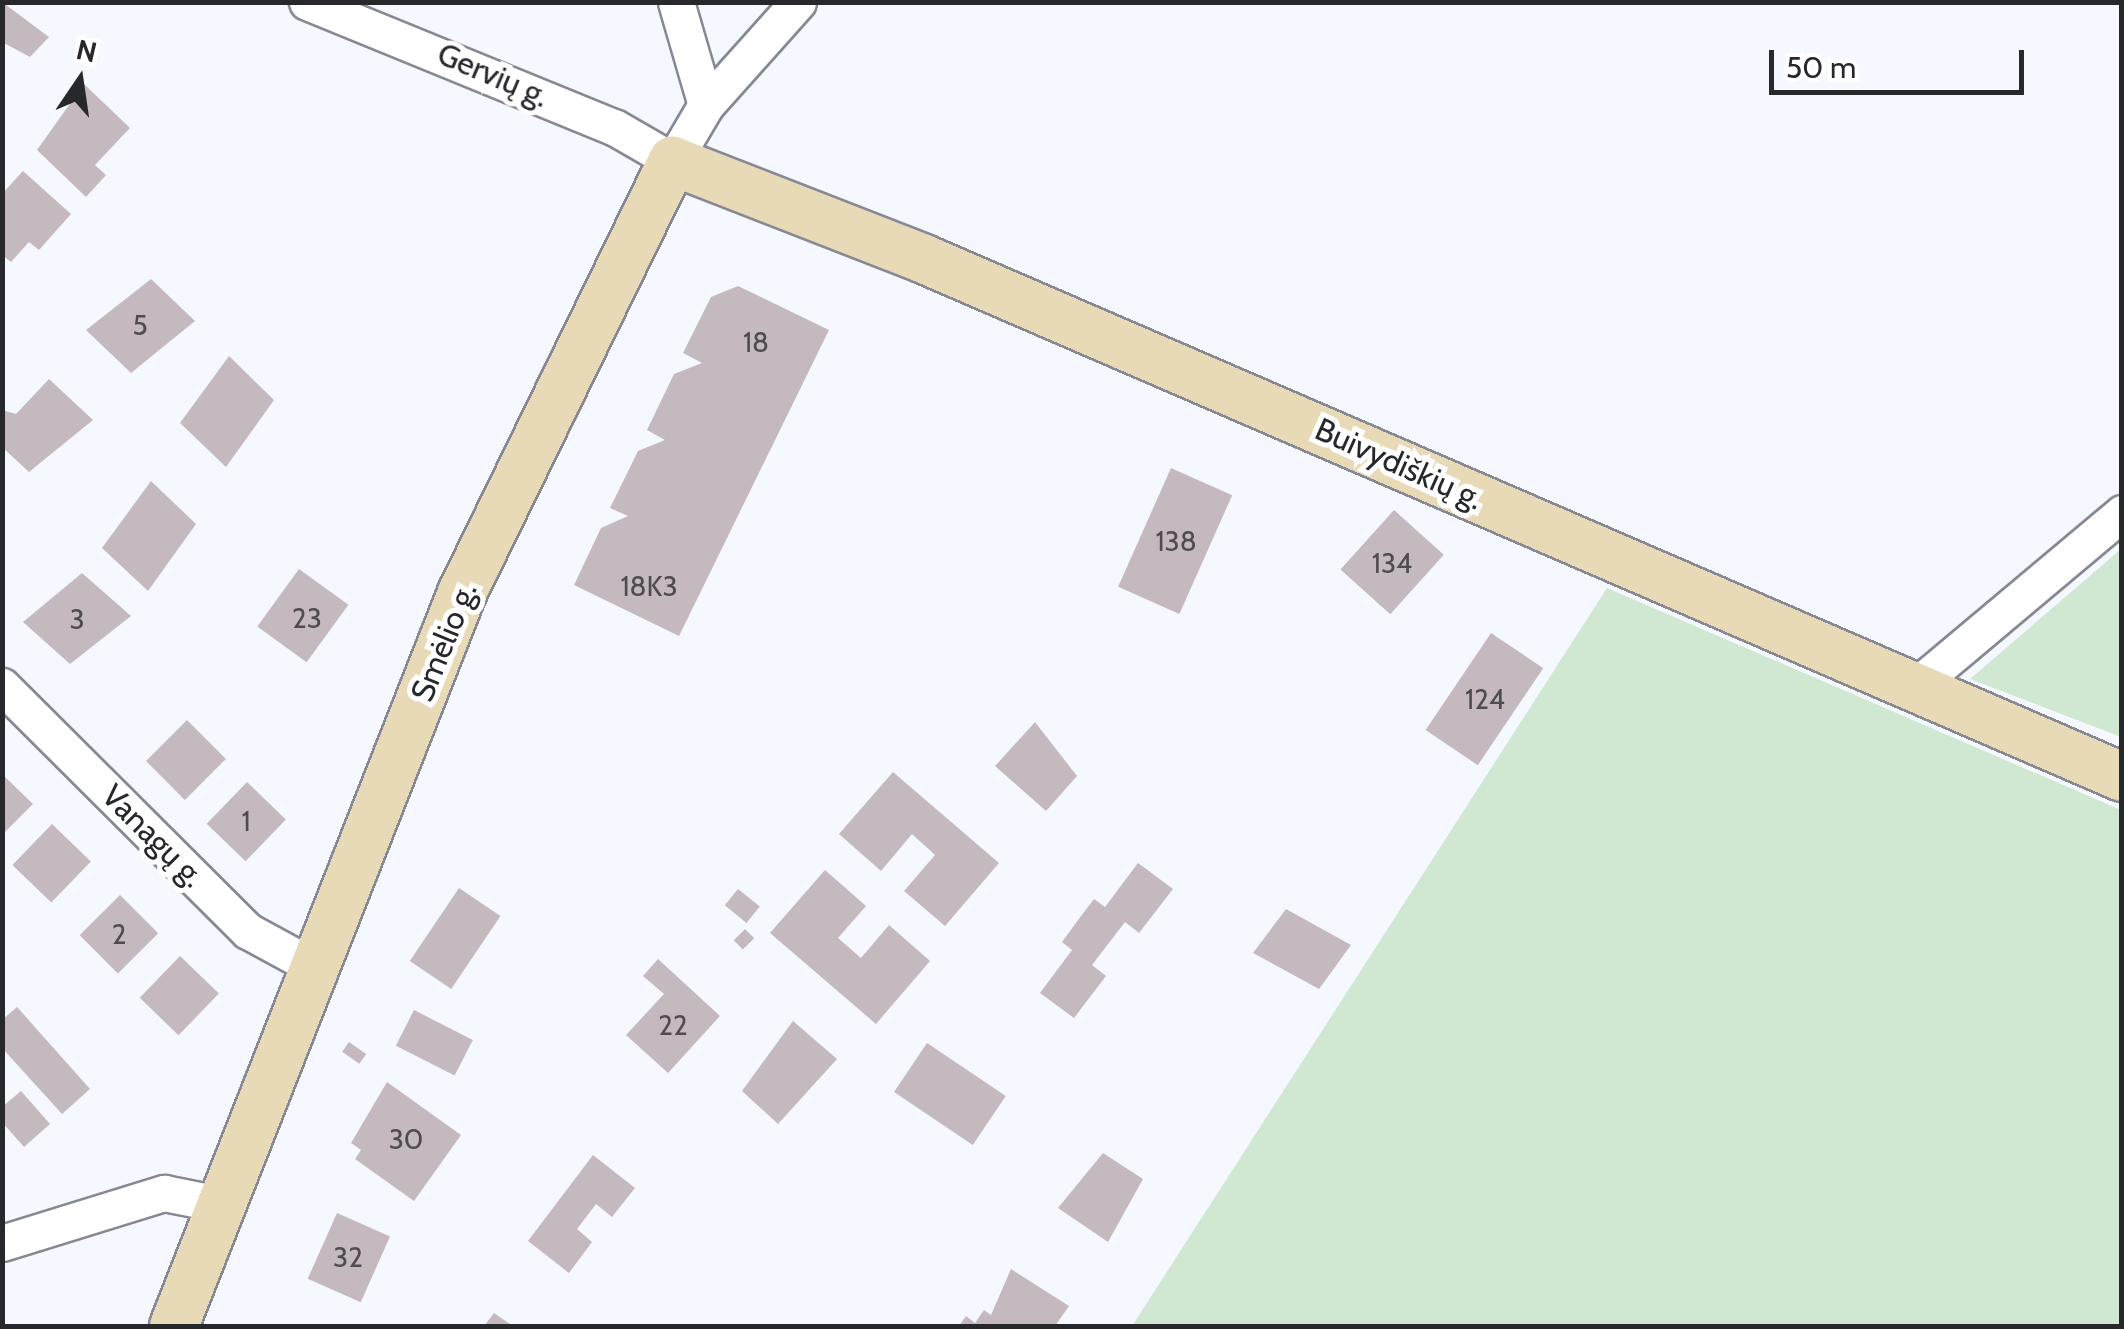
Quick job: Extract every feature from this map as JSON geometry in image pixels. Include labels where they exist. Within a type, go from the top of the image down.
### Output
[{"type":"main road","name":"Buivydiškių g.","points":[[673,160],[924,259],[1910,691],[2122,777]]},
{"type":"main road","name":"Smėlio g.","points":[[174,1326],[470,575],[673,160]]},
{"type":"street","name":"Gervių g.","points":[[307,2],[579,111],[673,160]]},
{"type":"street","points":[[676,2],[706,104]]},
{"type":"street","name":"Smėlio g.","points":[[673,160],[706,104],[798,2]]},
{"type":"street","points":[[1910,691],[2122,513]]},
{"type":"street","name":"Vanagų g.","points":[[2,686],[248,930],[316,968]]},
{"type":"street","points":[[2,1243],[164,1193],[224,1205]]},
{"type":"green space","points":[[2121,549],[2121,737],[1970,679]]},
{"type":"green space","points":[[1607,588],[2121,810],[2121,1326],[1132,1326]]},
{"type":"building","points":[[2,2],[49,37],[30,57],[2,42]]},
{"type":"building","points":[[84,84],[130,128],[95,165],[106,175],[86,197],[37,150]]},
{"type":"building","points":[[23,171],[71,214],[39,250],[29,242],[11,262],[2,255],[2,194]]},
{"type":"building","points":[[151,279],[195,321],[131,373],[86,330]]},
{"type":"building","points":[[738,286],[829,330],[679,636],[574,585],[601,528],[628,516],[610,508],[638,451],[665,440],[647,430],[674,374],[702,363],[683,353],[711,297]]},
{"type":"building","points":[[229,356],[274,400],[226,467],[180,423]]},
{"type":"building","points":[[49,379],[93,420],[29,472],[2,447],[2,410],[16,414]]},
{"type":"building","points":[[1171,468],[1232,495],[1179,614],[1118,587]]},
{"type":"building","points":[[151,481],[196,524],[148,591],[102,548]]},
{"type":"building","points":[[1394,510],[1444,555],[1390,614],[1340,569]]},
{"type":"building","points":[[299,569],[348,605],[307,662],[257,626]]},
{"type":"building","points":[[82,573],[131,616],[70,664],[23,622]]},
{"type":"building","points":[[1491,633],[1543,668],[1478,765],[1426,730]]},
{"type":"building","points":[[187,720],[226,759],[185,800],[146,761]]},
{"type":"building","points":[[1035,722],[1077,776],[1046,811],[995,766]]},
{"type":"building","points":[[893,772],[999,863],[945,926],[904,891],[935,855],[912,834],[881,871],[839,834]]},
{"type":"building","points":[[2,774],[33,804],[2,835]]},
{"type":"building","points":[[247,782],[286,820],[246,861],[207,824]]},
{"type":"building","points":[[52,824],[91,862],[51,903],[12,865]]},
{"type":"building","points":[[1138,863],[1173,889],[1139,933],[1125,922],[1092,965],[1106,976],[1074,1018],[1040,993],[1072,950],[1062,942],[1081,916],[1094,899],[1105,907]]},
{"type":"building","points":[[825,870],[866,906],[838,938],[861,958],[889,925],[930,961],[876,1024],[770,933]]},
{"type":"building","points":[[459,888],[500,916],[451,989],[410,961]]},
{"type":"building","points":[[738,889],[760,907],[747,923],[725,905]]},
{"type":"building","points":[[120,895],[158,933],[118,973],[80,935]]},
{"type":"building","points":[[1286,909],[1351,945],[1319,989],[1253,953]]},
{"type":"building","points":[[745,929],[754,938],[743,950],[734,940]]},
{"type":"building","points":[[180,956],[219,994],[179,1035],[140,998]]},
{"type":"building","points":[[658,959],[720,1016],[668,1073],[626,1035],[664,994],[643,976]]},
{"type":"building","points":[[17,1007],[90,1089],[62,1114],[2,1048],[2,1020]]},
{"type":"building","points":[[414,1010],[473,1040],[455,1076],[396,1046]]},
{"type":"building","points":[[793,1021],[837,1059],[778,1124],[742,1091]]},
{"type":"building","points":[[349,1042],[366,1054],[359,1064],[342,1052]]},
{"type":"building","points":[[927,1043],[1006,1096],[973,1145],[894,1092]]},
{"type":"building","points":[[387,1082],[461,1135],[414,1201],[355,1159],[361,1150],[351,1143]]},
{"type":"building","points":[[21,1091],[50,1124],[24,1147],[2,1122],[2,1107]]},
{"type":"building","points":[[1103,1153],[1143,1179],[1108,1242],[1058,1208]]},
{"type":"building","points":[[593,1155],[635,1188],[612,1217],[596,1204],[577,1229],[592,1242],[569,1273],[528,1241]]},
{"type":"building","points":[[337,1213],[390,1237],[361,1302],[308,1279]]},
{"type":"building","points":[[1011,1269],[1069,1306],[1055,1326],[959,1326],[966,1316],[975,1323],[984,1310],[991,1315]]},
{"type":"building","points":[[494,1313],[513,1326],[484,1326]]}]
